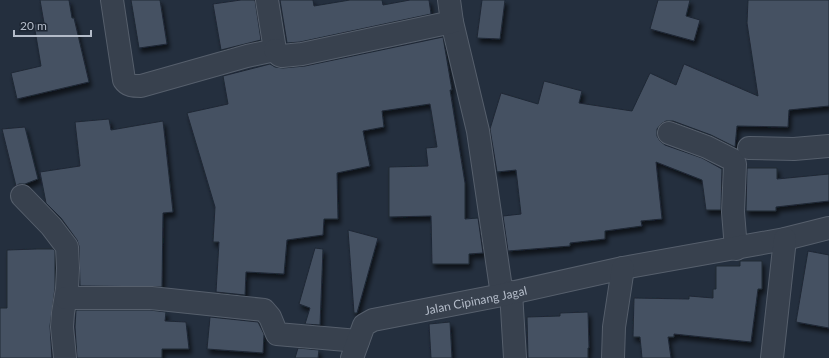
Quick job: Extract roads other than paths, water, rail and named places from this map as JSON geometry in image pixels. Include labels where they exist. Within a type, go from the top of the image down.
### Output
[{"type":"street","points":[[112,0],[122,74],[126,84],[132,86],[141,86],[247,56],[275,50]]},
{"type":"street","points":[[267,0],[275,50],[282,56],[302,54],[452,22]]},
{"type":"street","points":[[449,0],[452,22],[478,131],[506,293],[515,358]]},
{"type":"street","points":[[669,133],[707,147],[733,160],[735,164],[733,212],[736,249]]},
{"type":"street","points":[[749,148],[794,149],[829,146]]},
{"type":"street","points":[[22,196],[51,226],[66,247],[68,268],[62,327],[65,358]]},
{"type":"street","name":"Jalan Cipinang Jagal","points":[[355,350],[364,325],[373,320],[623,268],[736,249],[829,228]]},
{"type":"street","points":[[772,358],[785,239]]},
{"type":"street","points":[[613,358],[614,327],[623,268]]},
{"type":"street","points":[[66,298],[151,298],[264,310],[270,317],[277,334],[355,350]]}]
